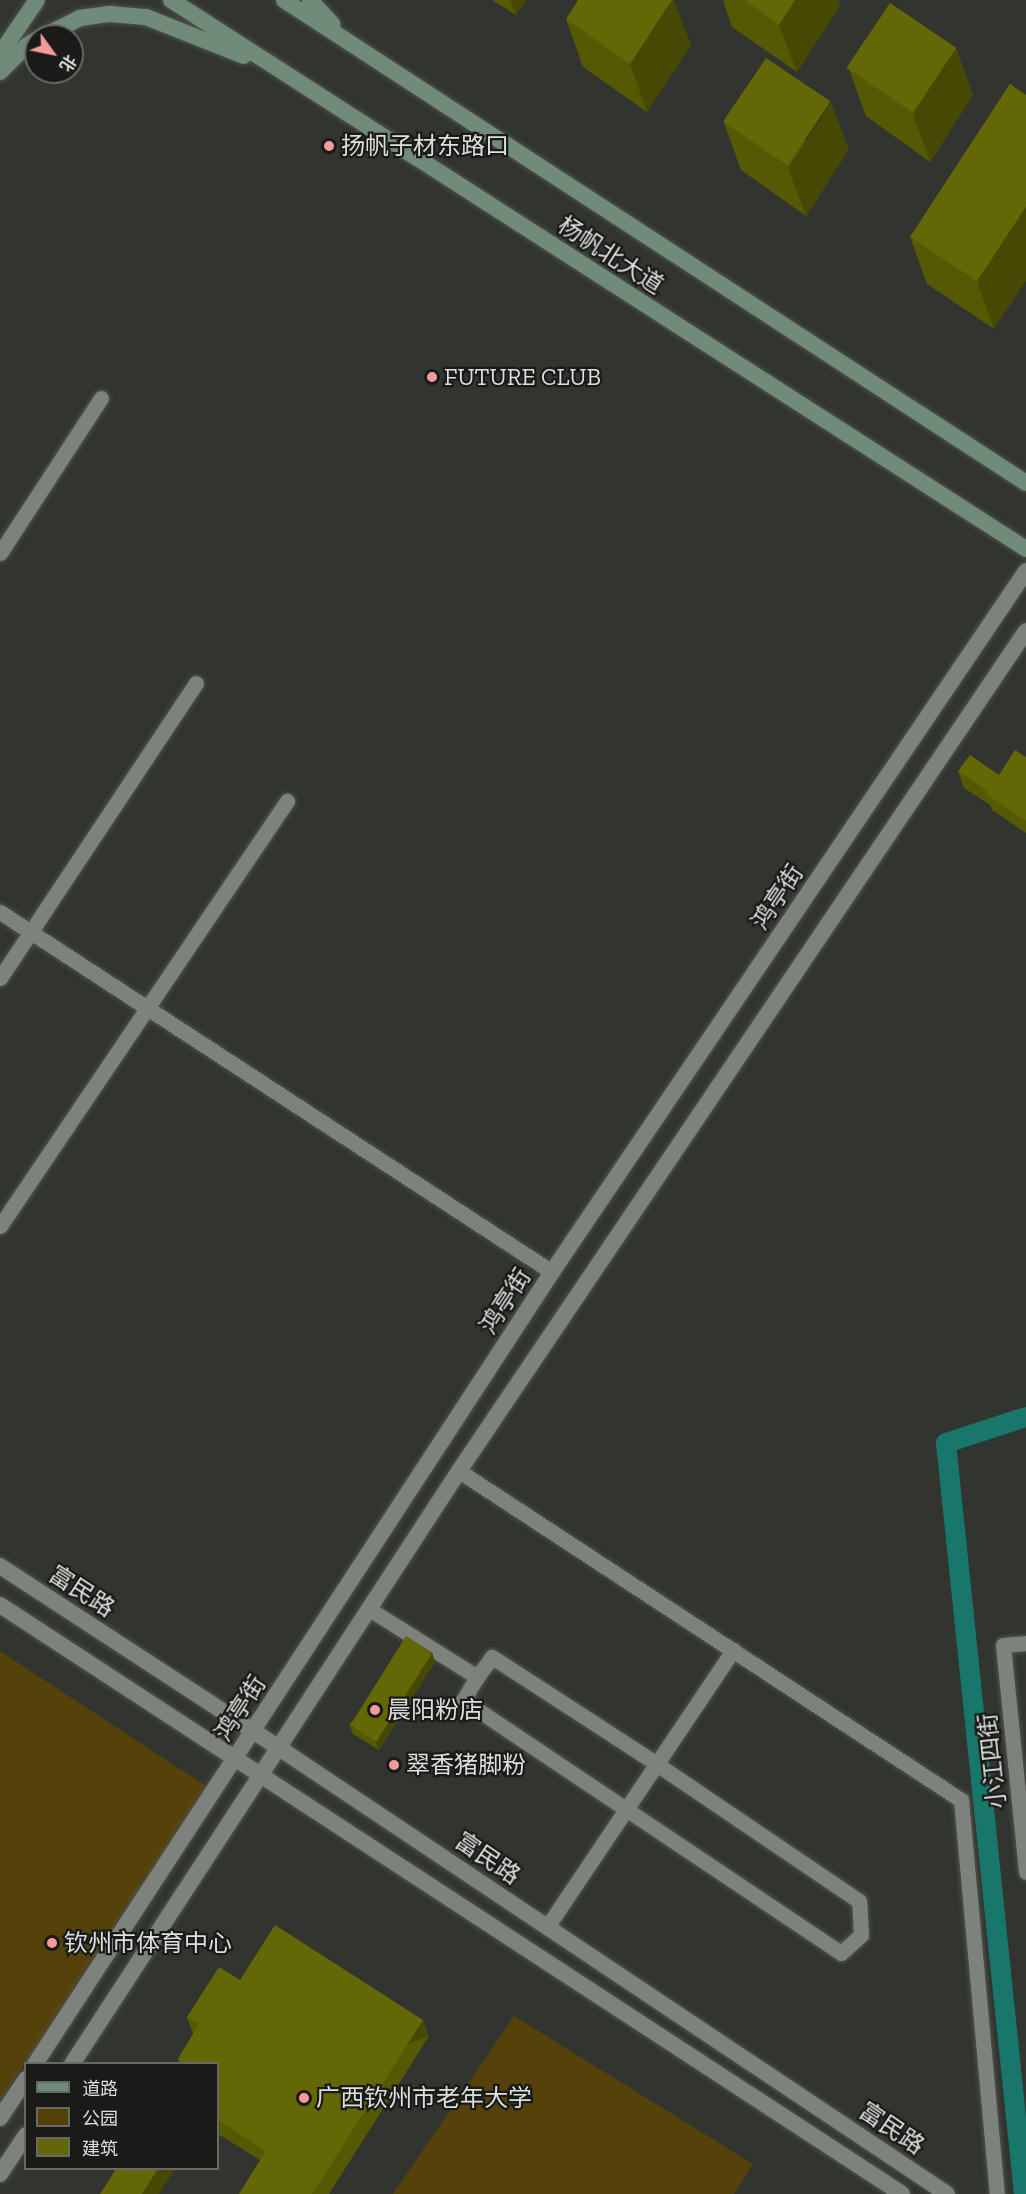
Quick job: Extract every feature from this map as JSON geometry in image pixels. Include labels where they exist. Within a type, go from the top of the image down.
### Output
[{"type":"main road","points":[[0,54],[37,0]]},
{"type":"main road","name":"杨帆北大道","points":[[171,0],[1026,549]]},
{"type":"main road","name":"杨帆北大道","points":[[284,0],[1026,483]]},
{"type":"main road","points":[[310,0],[349,42]]},
{"type":"main road","points":[[68,24],[80,18],[110,14],[146,17],[281,71]]},
{"type":"main road","points":[[0,72],[24,48]]},
{"type":"street","points":[[0,553],[101,398]]},
{"type":"street","name":"鸿亭街","points":[[36,2062],[552,1272],[1026,572]]},
{"type":"street","points":[[73,2062],[459,1471],[1026,631]]},
{"type":"street","points":[[0,978],[196,683]]},
{"type":"street","points":[[0,1226],[287,801]]},
{"type":"street","points":[[0,912],[552,1272]]},
{"type":"street","points":[[459,1471],[961,1800],[997,2194]]},
{"type":"street","name":"富民路","points":[[0,1566],[254,1731],[947,2194]]},
{"type":"street","name":"富民路","points":[[0,1605],[234,1760],[902,2194]]},
{"type":"street","points":[[369,1610],[477,1677]]},
{"type":"street","name":"小江四街","points":[[1026,1643],[1003,1645],[1021,1768],[1026,1872]]},
{"type":"street","points":[[547,1927],[733,1650]]},
{"type":"street","points":[[492,1657],[657,1764],[859,1901],[861,1935],[841,1953],[626,1810],[463,1700],[477,1677],[492,1657]]},
{"type":"street","points":[[0,2118],[24,2082]]},
{"type":"street","points":[[0,2174],[24,2138]]},
{"type":"green space","name":"钦州市体育中心","points":[[0,1651],[206,1786],[0,2101]]},
{"type":"green space","points":[[514,2016],[753,2164],[734,2194],[393,2194]]},
{"type":"building","points":[[578,0],[672,0],[630,64],[566,19]]},
{"type":"building","points":[[745,0],[795,0],[779,25]]},
{"type":"building","points":[[890,3],[956,48],[913,112],[846,68]]},
{"type":"building","points":[[766,58],[831,102],[788,165],[723,122]]},
{"type":"building","points":[[1010,84],[1026,95],[1026,207],[977,281],[910,237]]},
{"type":"building","points":[[1015,750],[1026,757],[1026,821],[986,794],[988,791],[958,771],[970,755],[999,775]]},
{"type":"building","points":[[406,1636],[432,1652],[377,1741],[350,1725]]},
{"type":"building","name":"广西钦州市老年大学","points":[[275,1925],[423,2020],[312,2194],[239,2194],[266,2151],[219,2121],[219,2062],[182,2062],[178,2059],[199,2024],[187,2017],[219,1967],[240,1980]]},
{"type":"building","points":[[115,2170],[157,2170],[142,2194],[100,2194]]},
{"type":"waterway","points":[[1024,2194],[946,1443],[1026,1417]]},
{"type":"place","name":"扬帆子材东路口","points":[[329,146]]},
{"type":"place","name":"FUTURE CLUB","points":[[432,377]]},
{"type":"place","name":"晨阳粉店","points":[[375,1710]]},
{"type":"place","name":"翠香猪脚粉","points":[[394,1765]]},
{"type":"place","name":"钦州市体育中心","points":[[52,1943]]},
{"type":"place","name":"广西钦州市老年大学","points":[[304,2098]]}]
